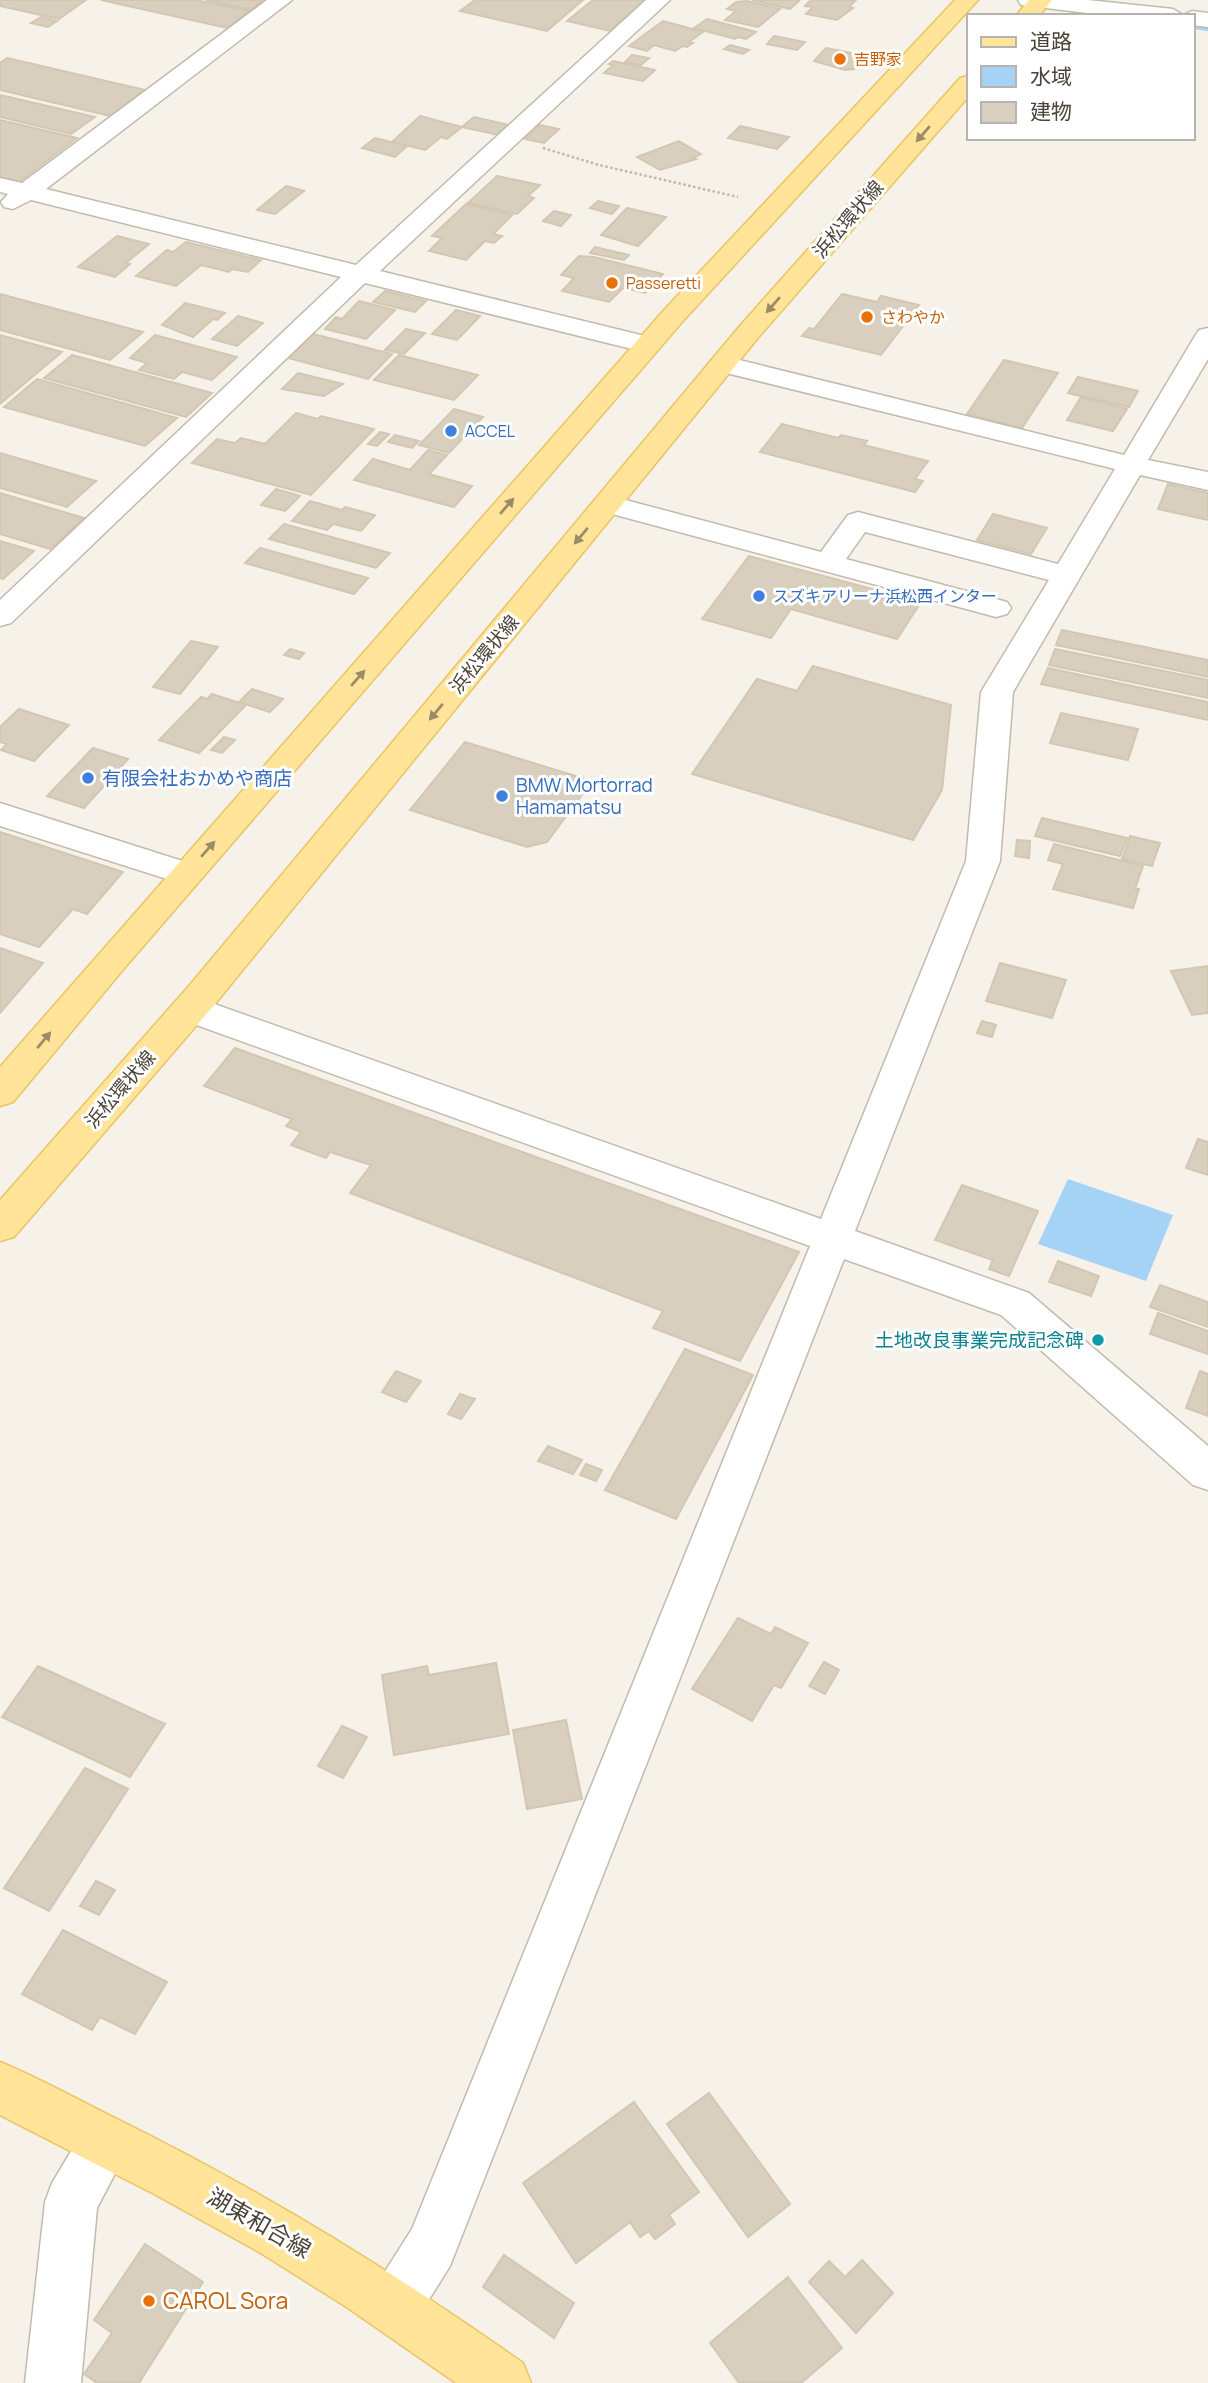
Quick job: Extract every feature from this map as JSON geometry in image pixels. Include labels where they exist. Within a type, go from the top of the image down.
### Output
[{"type":"main road","points":[[0,1092],[186,874],[648,345],[967,0]]},
{"type":"main road","points":[[1029,14],[1041,0]]},
{"type":"main road","name":"浜松環状線","points":[[0,1226],[190,1009],[723,364],[967,84]]},
{"type":"main road","name":"湖東和合線","points":[[0,2088],[276,2232],[394,2306],[503,2383]]},
{"type":"street","points":[[0,212],[281,0]]},
{"type":"street","points":[[0,617],[360,274],[659,0]]},
{"type":"street","points":[[1029,0],[1156,14]]},
{"type":"street","points":[[0,185],[648,345]]},
{"type":"street","points":[[394,2306],[430,2247],[983,861],[997,692],[1208,336]]},
{"type":"street","points":[[723,364],[1131,465],[1208,481]]},
{"type":"street","points":[[607,504],[996,608]]},
{"type":"street","points":[[828,563],[858,521],[1066,575]]},
{"type":"street","points":[[0,814],[186,874]]},
{"type":"street","points":[[190,1009],[1015,1304],[1208,1472]]},
{"type":"street","points":[[53,2383],[71,2202],[106,2141]]},
{"type":"path","points":[[508,139],[599,165],[746,198]]},
{"type":"water","points":[[1068,1179],[1173,1215],[1146,1281],[1038,1244]]},
{"type":"building","points":[[0,0],[86,0],[59,19],[0,6]]},
{"type":"building","points":[[101,0],[195,0],[249,11],[227,28]]},
{"type":"building","points":[[205,0],[263,0],[251,10]]},
{"type":"building","points":[[475,0],[583,0],[547,31],[460,11]]},
{"type":"building","points":[[593,0],[645,0],[610,31],[567,21]]},
{"type":"building","points":[[752,0],[797,0],[799,1],[790,9]]},
{"type":"building","points":[[811,0],[856,0],[849,7],[853,8],[837,20],[806,14],[813,7],[805,6]]},
{"type":"building","points":[[747,1],[780,9],[758,27],[725,20],[736,11],[727,9],[736,2]]},
{"type":"building","points":[[41,17],[57,21],[48,27],[31,23]]},
{"type":"building","points":[[707,19],[756,32],[746,39],[735,39],[694,28]]},
{"type":"building","points":[[663,21],[703,32],[689,42],[693,43],[675,51],[654,45],[647,51],[629,46]]},
{"type":"building","points":[[774,36],[805,42],[797,50],[767,44]]},
{"type":"building","points":[[730,45],[749,50],[743,54],[724,49]]},
{"type":"building","name":"吉野家","points":[[826,48],[866,56],[854,69],[845,70],[814,61]]},
{"type":"building","points":[[632,55],[649,58],[641,65],[625,62]]},
{"type":"building","points":[[7,58],[145,90],[110,116],[0,90],[0,63]]},
{"type":"building","points":[[613,61],[655,70],[643,81],[604,73],[613,65],[609,64]]},
{"type":"building","points":[[0,95],[95,117],[71,134],[0,117]]},
{"type":"building","points":[[420,116],[462,127],[447,139],[441,137],[425,150],[392,142]]},
{"type":"building","points":[[474,117],[509,125],[498,135],[462,127]]},
{"type":"building","points":[[0,120],[77,138],[19,182],[0,177]]},
{"type":"building","points":[[540,125],[559,129],[544,143],[525,139]]},
{"type":"building","points":[[740,126],[789,137],[777,149],[728,138]]},
{"type":"building","points":[[375,138],[407,146],[395,157],[362,148]]},
{"type":"building","points":[[679,141],[701,154],[692,158],[696,159],[660,170],[637,157]]},
{"type":"building","points":[[497,176],[540,185],[528,196],[534,198],[517,214],[468,203]]},
{"type":"building","points":[[286,186],[304,191],[275,214],[257,210]]},
{"type":"building","points":[[598,201],[619,206],[612,214],[590,208]]},
{"type":"building","points":[[466,204],[512,215],[493,234],[502,236],[494,243],[485,241],[466,260],[429,251],[442,238],[432,236]]},
{"type":"building","points":[[627,208],[666,217],[638,246],[601,235]]},
{"type":"building","points":[[554,211],[571,215],[561,226],[543,221]]},
{"type":"building","points":[[117,236],[149,244],[126,263],[130,264],[115,277],[78,267]]},
{"type":"building","points":[[186,242],[261,260],[248,272],[232,269],[229,272],[201,265],[176,286],[136,276],[167,250],[173,252]]},
{"type":"building","points":[[595,247],[629,255],[624,260],[590,253]]},
{"type":"building","name":"Passeretti","points":[[579,256],[594,257],[663,274],[645,293],[623,288],[609,302],[562,291],[574,278],[561,275]]},
{"type":"building","points":[[385,291],[426,301],[415,312],[373,302]]},
{"type":"building","points":[[0,294],[143,332],[110,360],[0,330]]},
{"type":"building","name":"さわやか","points":[[842,294],[877,302],[881,296],[919,305],[881,355],[802,336],[809,328],[814,329]]},
{"type":"building","points":[[359,301],[395,310],[366,339],[325,329],[336,317],[342,319]]},
{"type":"building","points":[[185,303],[225,313],[217,320],[213,319],[193,337],[162,325]]},
{"type":"building","points":[[456,310],[480,316],[457,340],[432,334]]},
{"type":"building","points":[[238,316],[263,323],[237,346],[212,339]]},
{"type":"building","points":[[406,329],[425,333],[404,354],[385,350]]},
{"type":"building","points":[[313,334],[392,354],[368,379],[288,358]]},
{"type":"building","points":[[0,335],[62,352],[0,404]]},
{"type":"building","points":[[155,335],[237,357],[212,380],[182,372],[174,379],[139,370],[147,363],[130,358]]},
{"type":"building","points":[[72,355],[212,393],[186,417],[44,378]]},
{"type":"building","points":[[399,355],[478,375],[454,400],[374,380]]},
{"type":"building","points":[[1004,360],[1058,373],[1022,428],[967,414]]},
{"type":"building","points":[[298,373],[343,384],[324,396],[282,389]]},
{"type":"building","points":[[1078,377],[1138,391],[1129,407],[1068,393]]},
{"type":"building","points":[[37,379],[177,418],[145,446],[4,407]]},
{"type":"building","points":[[1081,397],[1127,409],[1113,431],[1067,420]]},
{"type":"building","name":"ACCEL","points":[[454,409],[483,417],[449,453],[419,445]]},
{"type":"building","points":[[296,413],[374,429],[311,495],[192,463],[217,439],[235,443],[241,438],[265,444]]},
{"type":"building","points":[[782,424],[838,438],[841,435],[867,441],[864,445],[928,461],[915,479],[923,481],[915,492],[760,452]]},
{"type":"building","points":[[380,432],[389,434],[377,446],[368,444]]},
{"type":"building","points":[[395,435],[419,441],[412,448],[388,442]]},
{"type":"building","points":[[428,450],[447,455],[429,474],[472,486],[454,507],[354,480],[373,459],[410,470]]},
{"type":"building","points":[[0,453],[96,481],[67,507],[0,488]]},
{"type":"building","points":[[1168,484],[1208,493],[1208,520],[1158,509]]},
{"type":"building","points":[[276,489],[300,496],[285,511],[261,505]]},
{"type":"building","points":[[0,493],[84,518],[50,549],[0,534]]},
{"type":"building","points":[[310,501],[375,515],[361,531],[333,524],[327,530],[292,521]]},
{"type":"building","points":[[993,514],[1047,528],[1031,554],[977,540]]},
{"type":"building","points":[[284,524],[390,553],[376,568],[269,539]]},
{"type":"building","points":[[0,541],[34,551],[3,579],[0,578]]},
{"type":"building","points":[[260,548],[368,578],[354,594],[245,563]]},
{"type":"building","points":[[749,556],[921,602],[897,639],[791,609],[771,638],[702,619]]},
{"type":"building","points":[[1062,630],[1208,660],[1208,677],[1056,645]]},
{"type":"building","points":[[191,641],[218,647],[180,694],[153,687]]},
{"type":"building","points":[[290,649],[304,653],[299,659],[284,655]]},
{"type":"building","points":[[1055,649],[1208,680],[1208,698],[1049,665]]},
{"type":"building","points":[[813,666],[951,705],[942,790],[913,840],[692,774],[757,679],[797,691]]},
{"type":"building","points":[[1048,668],[1208,702],[1208,720],[1041,684]]},
{"type":"building","points":[[252,689],[283,699],[270,712],[239,702]]},
{"type":"building","points":[[212,694],[246,705],[199,753],[159,740],[201,697],[207,699]]},
{"type":"building","points":[[19,709],[69,725],[34,761],[1,750],[7,744],[0,742],[0,727]]},
{"type":"building","points":[[1061,713],[1138,729],[1128,760],[1050,743]]},
{"type":"building","points":[[224,737],[235,740],[222,753],[211,750]]},
{"type":"building","name":"BMW Mortorrad Hamamatsu","points":[[465,742],[592,781],[547,842],[527,847],[410,810]]},
{"type":"building","points":[[93,748],[128,759],[84,808],[47,796]]},
{"type":"building","points":[[1042,818],[1127,838],[1120,856],[1035,836]]},
{"type":"building","points":[[0,832],[123,872],[87,914],[73,909],[39,947],[0,934]]},
{"type":"building","points":[[1130,836],[1160,843],[1152,866],[1122,859]]},
{"type":"building","points":[[1017,840],[1030,841],[1029,858],[1015,856]]},
{"type":"building","points":[[1054,844],[1143,866],[1135,889],[1139,889],[1133,908],[1053,889],[1063,864],[1048,860]]},
{"type":"building","points":[[0,948],[43,963],[0,1013]]},
{"type":"building","points":[[1000,963],[1066,980],[1052,1018],[986,1001]]},
{"type":"building","points":[[1208,966],[1208,1013],[1192,1015],[1171,971]]},
{"type":"building","points":[[982,1021],[996,1025],[992,1037],[977,1033]]},
{"type":"building","points":[[235,1048],[799,1252],[740,1361],[653,1328],[663,1311],[350,1193],[371,1165],[330,1152],[326,1158],[291,1145],[301,1132],[286,1126],[292,1119],[204,1086]]},
{"type":"building","points":[[1198,1139],[1208,1142],[1208,1175],[1186,1168]]},
{"type":"building","points":[[962,1185],[1038,1211],[1009,1276],[989,1269],[993,1260],[935,1240]]},
{"type":"building","points":[[1058,1261],[1099,1276],[1091,1296],[1049,1282]]},
{"type":"building","points":[[1160,1285],[1208,1302],[1208,1327],[1150,1307]]},
{"type":"building","points":[[1158,1313],[1208,1331],[1208,1354],[1150,1334]]},
{"type":"building","points":[[685,1349],[753,1375],[676,1519],[605,1490]]},
{"type":"building","points":[[396,1371],[421,1381],[406,1402],[382,1392]]},
{"type":"building","points":[[1200,1371],[1208,1374],[1208,1416],[1186,1408]]},
{"type":"building","points":[[460,1394],[475,1399],[461,1419],[448,1414]]},
{"type":"building","points":[[548,1446],[582,1460],[573,1474],[538,1461]]},
{"type":"building","points":[[586,1464],[602,1470],[596,1481],[580,1475]]},
{"type":"building","points":[[738,1618],[771,1634],[775,1627],[808,1643],[781,1688],[774,1685],[752,1721],[692,1689]]},
{"type":"building","points":[[824,1662],[839,1670],[825,1694],[809,1686]]},
{"type":"building","points":[[496,1663],[509,1734],[394,1755],[382,1675],[427,1666],[429,1675]]},
{"type":"building","points":[[38,1666],[165,1724],[130,1777],[2,1717]]},
{"type":"building","points":[[566,1720],[582,1799],[527,1809],[513,1730]]},
{"type":"building","points":[[342,1726],[367,1737],[343,1778],[318,1766]]},
{"type":"building","points":[[85,1768],[128,1789],[49,1911],[4,1888]]},
{"type":"building","points":[[96,1881],[115,1890],[99,1915],[80,1906]]},
{"type":"building","points":[[63,1930],[167,1982],[135,2034],[100,2017],[92,2030],[22,1994]]},
{"type":"building","points":[[709,2093],[790,2204],[748,2237],[667,2124]]},
{"type":"building","points":[[634,2102],[699,2192],[669,2215],[675,2224],[655,2239],[649,2231],[640,2237],[630,2222],[576,2263],[523,2183]]},
{"type":"building","points":[[145,2244],[203,2282],[139,2383],[97,2383],[84,2374],[112,2333],[94,2320]]},
{"type":"building","points":[[504,2255],[574,2303],[554,2338],[483,2287]]},
{"type":"building","points":[[862,2260],[893,2293],[856,2333],[809,2282],[829,2261],[845,2277]]},
{"type":"building","points":[[788,2277],[842,2348],[801,2383],[739,2383],[710,2343]]},
{"type":"waterway","points":[[1074,13],[1081,14]]},
{"type":"waterway","points":[[1194,27],[1208,29]]},
{"type":"place","name":"吉野家","points":[[840,59]]},
{"type":"place","name":"Passeretti","points":[[612,283]]},
{"type":"place","name":"さわやか","points":[[867,317]]},
{"type":"place","name":"ACCEL","points":[[451,431]]},
{"type":"place","name":"スズキアリーナ浜松西インター","points":[[759,596]]},
{"type":"place","name":"有限会社おかめや商店","points":[[88,778]]},
{"type":"place","name":"BMW Mortorrad Hamamatsu","points":[[502,796]]},
{"type":"place","name":"土地改良事業完成記念碑","points":[[1098,1340]]},
{"type":"place","name":"CAROL Sora","points":[[149,2301]]}]
